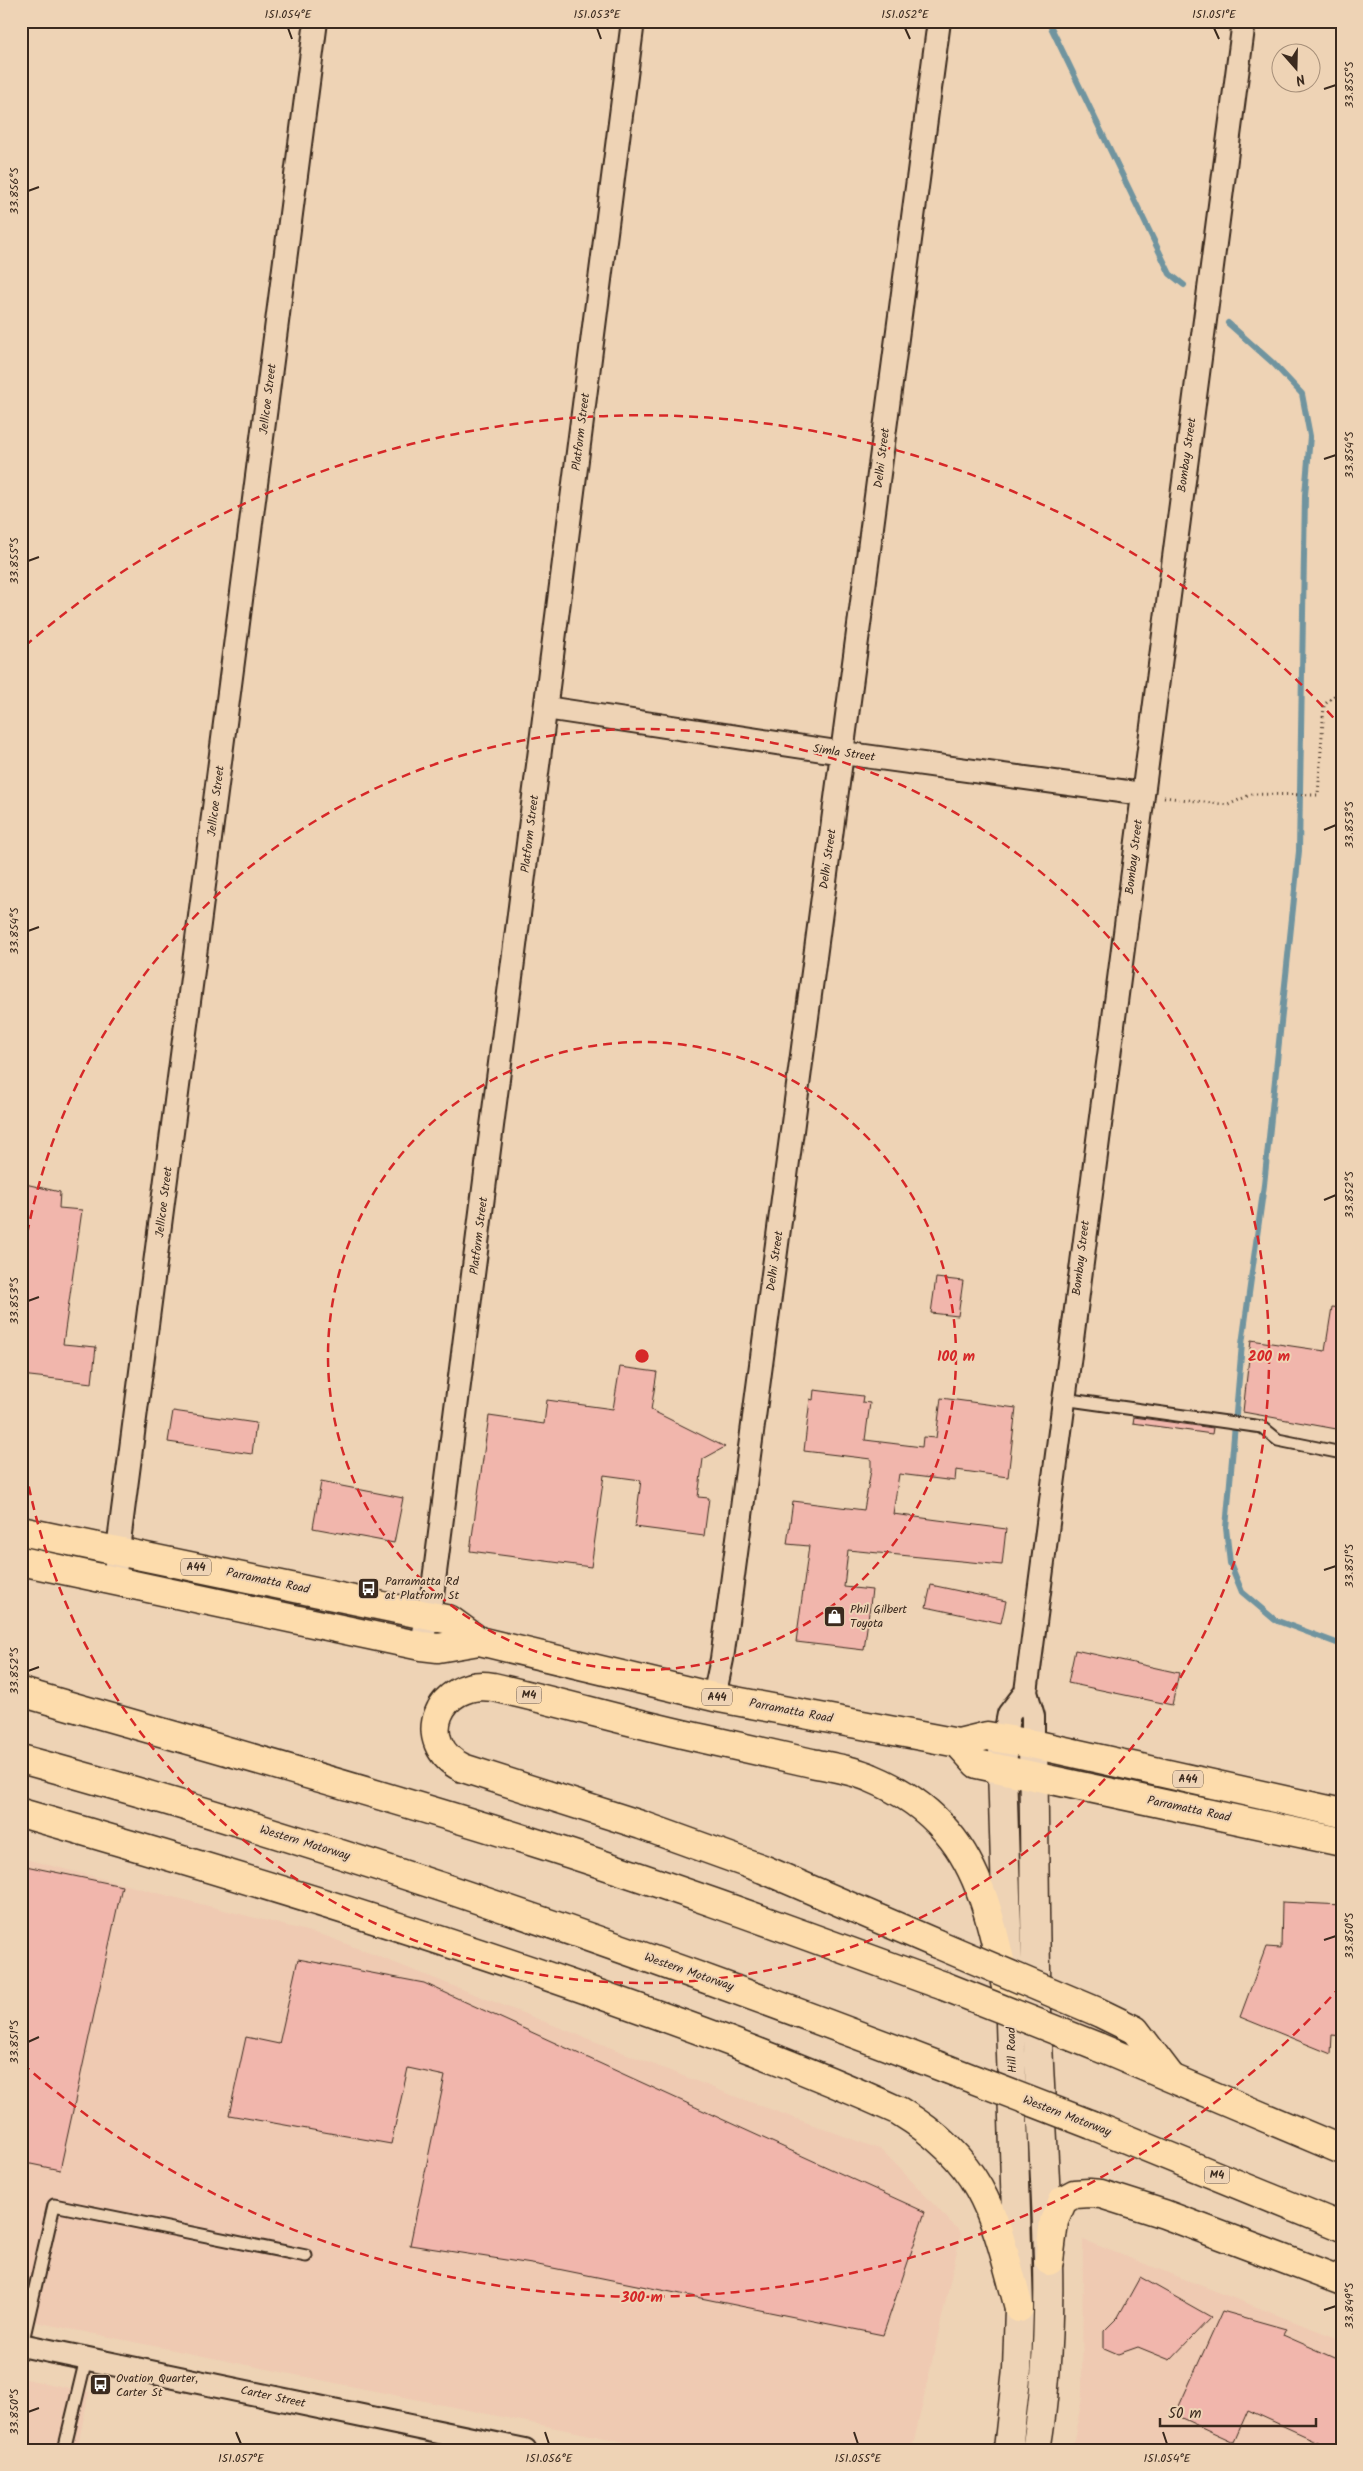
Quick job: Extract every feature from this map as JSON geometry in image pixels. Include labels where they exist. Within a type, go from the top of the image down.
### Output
[{"type":"highway","name":"Parramatta Road","points":[[21,1531],[450,1620],[479,1641],[714,1696],[958,1743],[987,1736],[1033,1744],[1342,1813]]},
{"type":"highway","name":"Parramatta Road","points":[[21,1561],[421,1646],[438,1648],[479,1641]]},
{"type":"highway","name":"M4","points":[[1010,2004],[982,1898],[961,1852],[948,1833],[932,1816],[890,1787],[868,1777],[844,1770],[695,1737],[493,1687],[479,1685],[467,1687],[456,1692],[442,1705],[436,1726],[437,1741],[444,1754],[463,1768],[641,1825],[763,1869],[935,1943],[1098,2012],[1135,2030],[1171,2077]]},
{"type":"highway","name":"M4","points":[[21,1692],[333,1781],[532,1842],[763,1920],[944,1986],[1098,2047],[1342,2150]]},
{"type":"highway","name":"Parramatta Road","points":[[958,1743],[977,1764],[1342,1842]]},
{"type":"highway","name":"Western Motorway","points":[[21,1759],[384,1866],[766,1999],[1092,2125],[1342,2226]]},
{"type":"highway","points":[[21,1813],[204,1866],[475,1951],[664,2017],[899,2111],[926,2127],[949,2147],[981,2188],[999,2233],[1020,2308]]},
{"type":"highway","points":[[1049,2261],[1054,2221],[1063,2200],[1074,2194],[1089,2193],[1101,2194],[1164,2214],[1342,2281]]},
{"type":"main road","name":"Hill Road","points":[[1004,1739],[1002,1769],[1020,2308],[1017,2369],[1008,2450]]},
{"type":"main road","points":[[1033,1744],[1039,2063],[1049,2261],[1045,2391],[1036,2450]]},
{"type":"street","name":"Jellicoe Street","points":[[114,1580],[316,21]]},
{"type":"street","name":"Platform Street","points":[[421,1646],[428,1615],[633,21]]},
{"type":"street","name":"Delhi Street","points":[[714,1696],[722,1659],[939,21]]},
{"type":"street","name":"Bombay Street","points":[[1033,1744],[1033,1716],[1026,1692],[1244,21]]},
{"type":"street","name":"Simla Street","points":[[546,708],[843,753],[1142,794]]},
{"type":"street","points":[[1004,1739],[1009,1714],[1026,1692]]},
{"type":"street","name":"Carter Street","points":[[22,2345],[525,2450]]},
{"type":"lane","points":[[1063,1399],[1262,1427],[1278,1440],[1342,1452]]},
{"type":"lane","points":[[22,2345],[54,2205],[306,2256]]},
{"type":"lane","points":[[64,2450],[86,2359]]},
{"type":"path","points":[[1142,794],[1228,804],[1252,794],[1318,794],[1324,704],[1335,695],[1342,696]]},
{"type":"shaded area","points":[[21,1858],[326,1936],[734,2096],[882,2150],[961,2233],[912,2450],[664,2450],[21,2319]]},
{"type":"shaded area","points":[[1083,2240],[1342,2340],[1342,2450],[1072,2450],[1082,2398]]},
{"type":"shaded area","points":[[21,2378],[89,2392],[77,2450],[21,2450]]},
{"type":"building","points":[[21,1183],[60,1192],[59,1208],[82,1210],[63,1344],[96,1347],[92,1383],[21,1375]]},
{"type":"building","points":[[936,1278],[963,1281],[958,1316],[931,1313]]},
{"type":"building","points":[[1332,1307],[1342,1308],[1342,1430],[1243,1412],[1251,1340],[1325,1351]]},
{"type":"building","points":[[620,1367],[657,1372],[651,1410],[725,1447],[703,1459],[698,1497],[709,1498],[704,1536],[635,1527],[641,1480],[604,1475],[591,1567],[470,1551],[489,1416],[544,1424],[547,1400],[613,1409]]},
{"type":"building","points":[[814,1390],[863,1396],[862,1402],[870,1403],[865,1440],[922,1447],[923,1437],[936,1438],[941,1398],[1016,1408],[1008,1477],[956,1470],[955,1481],[899,1474],[893,1514],[1006,1529],[1002,1565],[848,1550],[844,1587],[872,1590],[864,1650],[796,1642],[809,1546],[787,1544],[793,1501],[864,1510],[871,1470],[871,1459],[804,1451],[810,1399],[813,1400]]},
{"type":"building","points":[[173,1411],[256,1423],[252,1454],[168,1442]]},
{"type":"building","points":[[1134,1417],[1213,1428],[1212,1434],[1133,1423]]},
{"type":"building","points":[[321,1482],[403,1498],[394,1543],[313,1528]]},
{"type":"building","points":[[931,1585],[1006,1601],[1001,1623],[926,1607]]},
{"type":"building","points":[[1075,1650],[1179,1673],[1172,1705],[1068,1683]]},
{"type":"building","points":[[21,1865],[122,1886],[60,2170],[21,2162]]},
{"type":"building","points":[[1282,1902],[1342,1905],[1342,2036],[1332,2035],[1331,2054],[1240,2017],[1266,1947],[1281,1948]]},
{"type":"building","points":[[298,1959],[424,1983],[925,2212],[883,2335],[538,2265],[410,2245],[445,2076],[408,2068],[391,2144],[229,2115],[246,2037],[279,2044]]},
{"type":"building","points":[[1140,2277],[1211,2317],[1170,2360],[1138,2347],[1118,2354],[1104,2348],[1104,2331],[1118,2317]]},
{"type":"building","points":[[1222,2311],[1286,2329],[1283,2335],[1342,2361],[1342,2450],[1336,2450],[1248,2410],[1234,2442],[1175,2415]]},
{"type":"waterway","points":[[1048,21],[1170,274],[1184,285]]},
{"type":"waterway","points":[[1228,323],[1273,363],[1302,394],[1310,436],[1305,495],[1299,851],[1264,1185],[1242,1344],[1226,1528],[1230,1563],[1242,1592],[1275,1620],[1342,1645]]},
{"type":"place","name":"Parramatta Rd at Platform St","points":[[369,1588]]},
{"type":"place","name":"Phil Gilbert Toyota","points":[[834,1616]]},
{"type":"place","name":"Ovation Quarter, Carter St","points":[[100,2385]]}]
